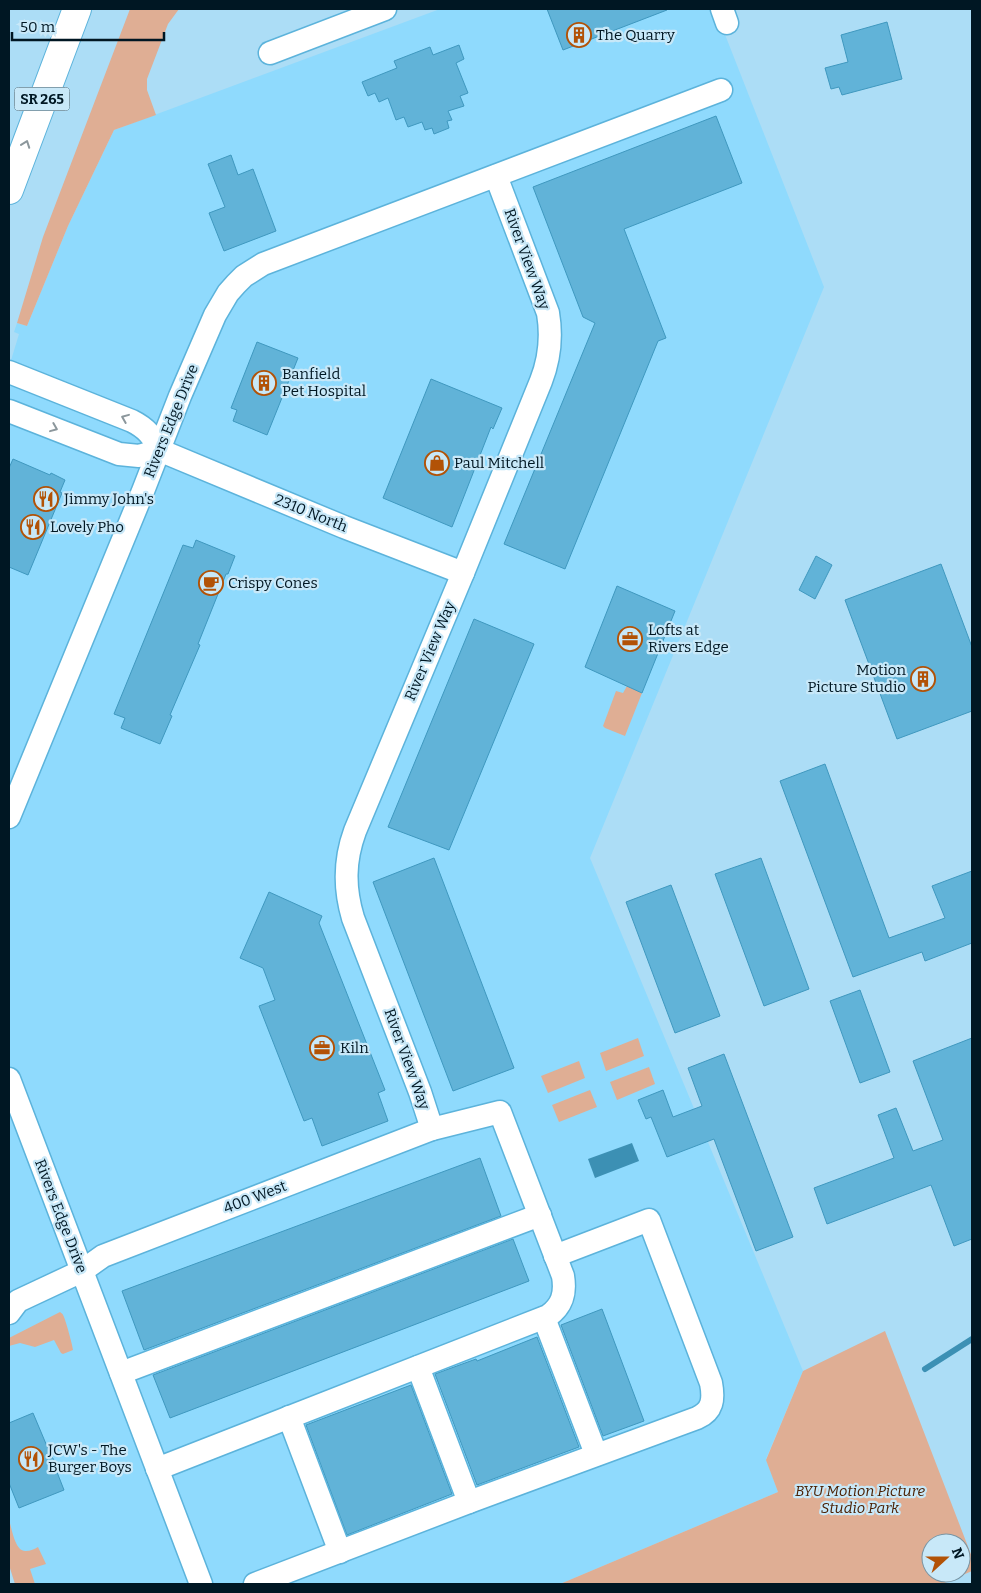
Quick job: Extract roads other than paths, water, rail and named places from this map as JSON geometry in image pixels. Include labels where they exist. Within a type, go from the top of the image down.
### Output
[{"type":"main road","name":"SR 265","points":[[9,190],[77,9]]},
{"type":"street","points":[[270,53],[385,9]]},
{"type":"street","name":"Rivers Edge Drive","points":[[9,817],[180,396],[215,315],[228,293],[236,284],[244,276],[264,264],[721,90]]},
{"type":"street","name":"River View Way","points":[[432,1129],[420,1092],[353,918],[346,888],[346,872],[349,851],[355,831],[463,573],[541,381],[550,353],[548,313],[496,176]]},
{"type":"street","points":[[9,372],[132,420],[149,432],[159,450],[139,456],[119,454],[9,411]]},
{"type":"street","name":"2310 North","points":[[159,450],[463,573]]},
{"type":"street","name":"Rivers Edge Drive","points":[[9,1079],[201,1584]]},
{"type":"street","name":"400 West","points":[[12,1305],[82,1270],[104,1256],[432,1129],[500,1112],[540,1215]]},
{"type":"street","points":[[117,1363],[540,1215],[563,1276],[564,1294],[561,1303],[544,1318],[157,1469]]},
{"type":"street","points":[[255,1584],[596,1454],[704,1415],[709,1410],[713,1394],[711,1383],[649,1220],[555,1256]]},
{"type":"street","points":[[544,1318],[596,1454]]},
{"type":"street","points":[[418,1367],[469,1502]]},
{"type":"street","points":[[289,1417],[340,1552]]},
{"type":"waterway","points":[[925,1369],[972,1339]]},
{"type":"place","name":"The Quarry","points":[[579,35]]},
{"type":"place","name":"Banfield Pet Hospital","points":[[264,383]]},
{"type":"place","name":"Paul Mitchell","points":[[437,463]]},
{"type":"place","name":"Jimmy John's","points":[[46,499]]},
{"type":"place","name":"Lovely Pho","points":[[33,527]]},
{"type":"place","name":"Crispy Cones","points":[[211,583]]},
{"type":"place","name":"Lofts at Rivers Edge","points":[[630,639]]},
{"type":"place","name":"Motion Picture Studio","points":[[923,679]]},
{"type":"place","name":"Kiln","points":[[322,1048]]},
{"type":"place","name":"JCW's - The Burger Boys","points":[[31,1459]]},
{"type":"park label","name":"BYU Motion Picture Studio Park","points":[[860,1500]]}]
